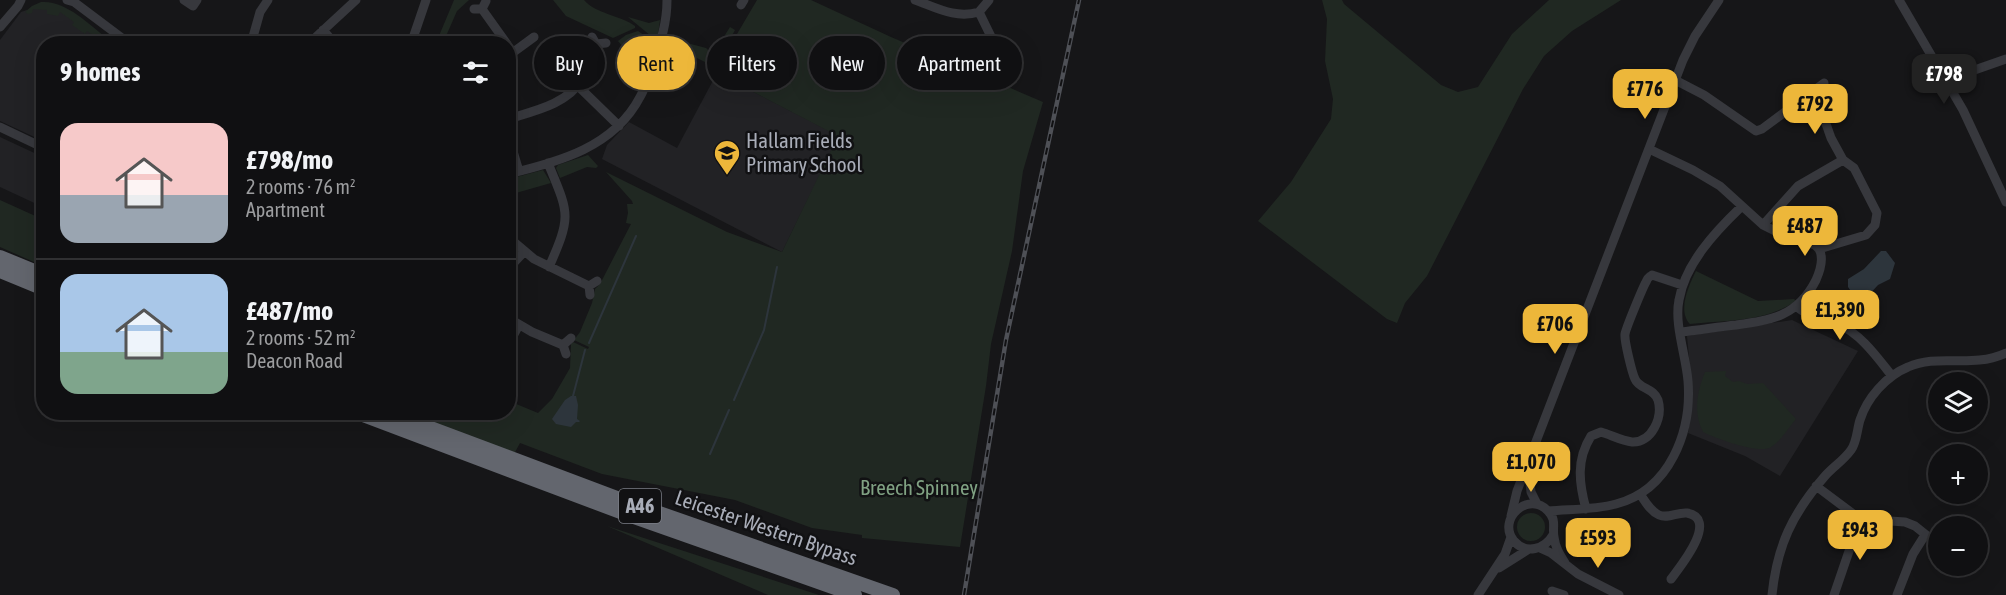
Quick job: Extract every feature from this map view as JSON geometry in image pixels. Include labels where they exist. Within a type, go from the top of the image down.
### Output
[{"type":"highway","points":[[0,257],[36,272]]},
{"type":"highway","points":[[0,272],[36,286]]},
{"type":"highway","name":"Leicester Western Bypass","points":[[376,420],[610,508],[855,595]]},
{"type":"highway","name":"Leicester Western Bypass","points":[[409,420],[625,501],[894,595]]},
{"type":"street","points":[[0,27],[19,3],[29,0]]},
{"type":"street","points":[[184,0],[196,6]]},
{"type":"street","points":[[254,0],[266,2],[254,36]]},
{"type":"street","points":[[318,36],[356,0]]},
{"type":"street","points":[[414,36],[426,0]]},
{"type":"street","points":[[516,172],[597,144],[619,126],[640,98],[661,42],[667,20],[667,0]]},
{"type":"street","points":[[915,0],[952,14],[966,16],[979,12],[989,0]]},
{"type":"street","points":[[1478,595],[1505,554],[1511,537],[1509,526],[1517,491],[1675,80],[1695,36],[1719,0]]},
{"type":"street","points":[[1899,0],[1963,110],[2006,202]]},
{"type":"street","points":[[71,1],[119,36]]},
{"type":"street","points":[[481,6],[501,36]]},
{"type":"street","points":[[979,12],[991,36]]},
{"type":"street","points":[[323,30],[328,36]]},
{"type":"street","points":[[516,46],[534,37]]},
{"type":"street","points":[[1947,83],[1966,73],[2006,59]]},
{"type":"street","points":[[1675,80],[1704,95],[1751,130],[1756,131],[1824,84]]},
{"type":"street","points":[[516,116],[559,100],[573,90]]},
{"type":"street","points":[[582,90],[619,126]]},
{"type":"street","points":[[1806,96],[1825,121],[1831,138],[1844,160],[1854,168],[1875,206],[1878,219],[1866,235],[1819,249]]},
{"type":"street","points":[[0,127],[36,144]]},
{"type":"street","points":[[1649,149],[1694,170],[1730,195],[1762,225],[1791,239],[1815,245],[1822,258],[1818,274],[1807,295],[1778,318],[1681,332]]},
{"type":"street","points":[[1762,225],[1798,186],[1844,160]]},
{"type":"street","points":[[548,163],[563,200],[566,214],[563,235],[549,267]]},
{"type":"street","points":[[1528,464],[1531,492],[1537,504],[1548,510],[1586,509],[1619,504],[1640,494],[1663,473],[1678,448],[1687,419],[1688,392],[1677,311],[1682,285],[1704,248],[1741,207]]},
{"type":"street","points":[[516,244],[549,267],[592,287]]},
{"type":"street","points":[[516,260],[524,252]]},
{"type":"street","points":[[1586,509],[1580,473],[1591,430],[1630,442],[1639,441],[1653,430],[1659,412],[1658,401],[1654,393],[1635,387],[1625,344],[1625,334],[1644,284],[1652,276],[1682,285]]},
{"type":"street","points":[[1796,306],[1814,318],[1844,327],[1871,350],[1892,376]]},
{"type":"street","points":[[516,323],[565,349],[571,338]]},
{"type":"street","points":[[516,330],[519,325]]},
{"type":"street","points":[[1772,595],[1775,570],[1783,542],[1816,486],[1850,451],[1865,408],[1873,395],[1892,376],[1910,366],[1932,361],[1974,362],[2006,353]]},
{"type":"street","points":[[1816,486],[1860,519],[1905,522],[1928,536],[1913,554],[1898,595]]},
{"type":"street","points":[[1640,494],[1659,515],[1686,513],[1698,521],[1700,530],[1691,561],[1671,579]]},
{"type":"street","points":[[1511,516],[1520,507],[1537,504]]},
{"type":"street","points":[[1540,548],[1550,541],[1555,524],[1571,509]]},
{"type":"street","points":[[1548,510],[1555,524]]},
{"type":"street","points":[[1834,595],[1860,519]]},
{"type":"street","points":[[1553,535],[1564,563]]},
{"type":"street","points":[[1511,537],[1517,544],[1529,549]]},
{"type":"street","points":[[1493,574],[1517,555],[1529,549],[1540,548],[1551,553],[1578,574],[1619,595]]},
{"type":"shaded area","points":[[33,8],[59,10],[96,36],[36,36],[36,138],[0,121],[0,40],[21,12]]},
{"type":"shaded area","name":"Hallam Fields Primary School","points":[[708,90],[750,90],[839,136],[782,252],[602,159],[607,145],[629,122],[677,148]]},
{"type":"shaded area","points":[[0,137],[36,154],[36,204],[0,187]]},
{"type":"shaded area","points":[[1881,251],[1886,251],[1895,263],[1890,279],[1878,285],[1866,298],[1855,297],[1848,287],[1848,279],[1864,269]]},
{"type":"shaded area","points":[[1792,320],[1858,351],[1780,476],[1745,456],[1688,433],[1693,399],[1687,336]]},
{"type":"shaded area","points":[[576,396],[577,419],[580,421],[571,427],[556,424],[552,419],[565,400]]},
{"type":"green space","points":[[454,0],[469,0],[457,11],[446,36],[439,36]]},
{"type":"green space","points":[[553,0],[584,0],[595,8],[629,22],[635,28],[613,38],[566,16]]},
{"type":"green space","name":"Breech Spinney","points":[[757,0],[811,0],[897,40],[897,90],[1015,90],[1043,102],[1023,171],[1012,251],[991,344],[960,547],[862,538],[862,535],[812,528],[735,500],[602,474],[520,443],[514,454],[423,420],[516,420],[516,404],[538,413],[552,399],[570,368],[571,344],[573,342],[588,349],[589,347],[574,340],[580,332],[592,303],[595,289],[600,284],[631,224],[626,223],[627,204],[633,204],[632,201],[606,172],[727,232],[782,252],[838,136],[750,90],[797,90],[797,36],[736,36]]},
{"type":"green space","points":[[1322,0],[1342,0],[1441,85],[1458,92],[1478,87],[1512,34],[1549,0],[1621,0],[1572,31],[1544,56],[1523,89],[1427,276],[1405,303],[1397,323],[1387,319],[1258,221],[1291,182],[1331,119],[1333,99],[1325,61],[1327,19]]},
{"type":"green space","points":[[41,2],[59,5],[104,36],[94,36],[87,31],[85,34],[72,25],[74,22],[60,12],[58,16],[47,14],[47,10],[33,9],[32,13],[28,14],[25,12]]},
{"type":"green space","points":[[628,17],[649,23],[660,20],[658,35],[651,36]]},
{"type":"green space","points":[[730,27],[735,30],[732,36],[725,35]]},
{"type":"green space","points":[[638,31],[645,36],[625,36]]},
{"type":"green space","points":[[695,45],[706,48],[707,63],[695,57]]},
{"type":"green space","points":[[588,155],[598,166],[596,168],[587,167],[560,178],[556,168],[558,165]]},
{"type":"green space","points":[[543,170],[551,183],[516,193],[516,177]]},
{"type":"green space","points":[[0,200],[36,216],[36,263],[0,247]]},
{"type":"green space","points":[[1696,271],[1758,301],[1794,299],[1796,301],[1784,308],[1758,316],[1731,321],[1690,324],[1686,319],[1684,305]]},
{"type":"green space","points":[[1726,371],[1725,376],[1733,382],[1763,383],[1796,419],[1771,447],[1757,449],[1703,432],[1698,417],[1697,402],[1705,372]]},
{"type":"green space","points":[[1531,513],[1541,517],[1545,527],[1541,537],[1531,541],[1521,537],[1517,527],[1521,517]]},
{"type":"green space","points":[[607,526],[819,595],[768,595]]},
{"type":"waterway","points":[[589,343],[636,236]]},
{"type":"waterway","points":[[734,400],[764,330],[777,267]]},
{"type":"waterway","points":[[573,396],[585,350]]},
{"type":"waterway","points":[[710,454],[729,410]]},
{"type":"railway","points":[[964,595],[1006,340],[1079,0]]},
{"type":"place","name":"Hallam Fields Primary School","points":[[727,176]]}]
